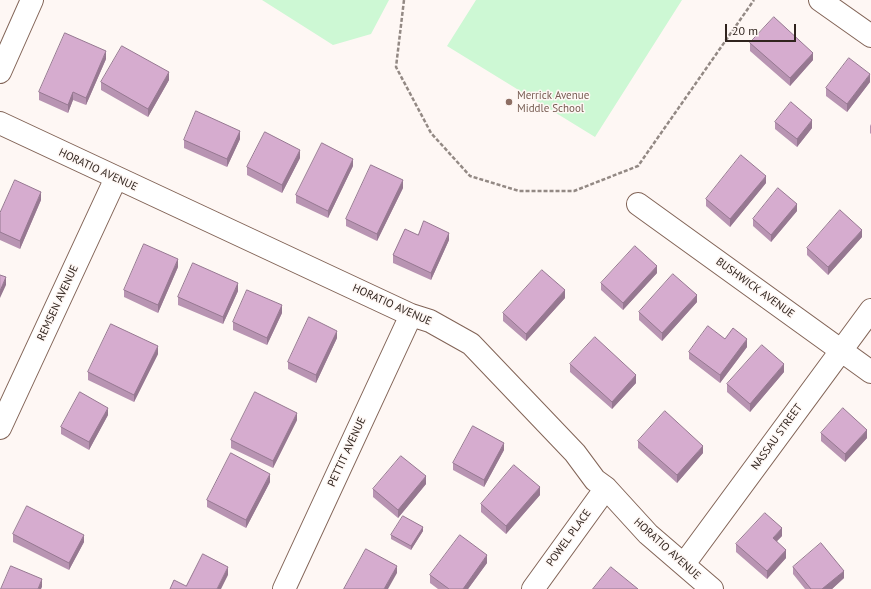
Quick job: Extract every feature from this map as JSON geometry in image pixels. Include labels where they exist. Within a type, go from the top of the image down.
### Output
[{"type":"street","points":[[0,72],[32,0]]},
{"type":"street","points":[[820,0],[871,36]]},
{"type":"street","name":"HORATIO AVENUE","points":[[0,123],[411,315],[430,321],[471,344],[575,453],[595,480],[606,488],[648,534],[712,589]]},
{"type":"street","name":"REMSEN AVENUE","points":[[0,428],[116,178]]},
{"type":"street","name":"BUSHWICK AVENUE","points":[[638,204],[871,372]]},
{"type":"street","name":"NASSAU STREET","points":[[684,564],[871,310]]},
{"type":"street","name":"PETTIT AVENUE","points":[[284,589],[411,315]]},
{"type":"street","name":"POWEL PLACE","points":[[532,589],[606,488]]},
{"type":"path","points":[[404,0],[396,67],[431,133],[470,176],[519,192],[574,191],[638,166],[754,0]]},
{"type":"green space","points":[[262,0],[389,0],[371,34],[333,45]]},
{"type":"green space","points":[[476,0],[682,0],[595,137],[447,46]]},
{"type":"building","points":[[774,17],[813,53],[790,78],[750,43]]},
{"type":"building","points":[[65,33],[106,51],[86,98],[73,92],[68,105],[39,92]]},
{"type":"building","points":[[122,46],[169,72],[148,109],[101,82]]},
{"type":"building","points":[[849,58],[870,74],[847,104],[826,88]]},
{"type":"building","points":[[791,102],[812,120],[797,139],[775,122]]},
{"type":"building","points":[[196,111],[240,131],[227,159],[184,140]]},
{"type":"building","points":[[265,132],[300,150],[282,185],[247,167]]},
{"type":"building","points":[[322,143],[353,159],[328,211],[296,195]]},
{"type":"building","points":[[741,155],[766,176],[730,219],[706,199]]},
{"type":"building","points":[[371,165],[403,180],[377,234],[346,219]]},
{"type":"building","points":[[15,180],[41,192],[20,241],[0,232],[0,213]]},
{"type":"building","points":[[778,188],[797,204],[771,235],[753,219]]},
{"type":"building","points":[[840,210],[862,230],[828,267],[807,248]]},
{"type":"building","points":[[424,221],[449,233],[431,273],[393,255],[405,229],[418,235]]},
{"type":"building","points":[[144,244],[178,259],[158,305],[124,290]]},
{"type":"building","points":[[635,246],[657,266],[623,303],[601,283]]},
{"type":"building","points":[[193,263],[238,283],[223,317],[178,297]]},
{"type":"building","points":[[542,270],[565,290],[526,334],[503,313]]},
{"type":"building","points":[[673,274],[697,295],[662,333],[639,312]]},
{"type":"building","points":[[0,275],[6,277],[0,291]]},
{"type":"building","points":[[247,290],[282,305],[267,338],[233,322]]},
{"type":"building","points":[[309,317],[337,331],[316,375],[288,362]]},
{"type":"building","points":[[111,324],[158,346],[134,395],[88,372]]},
{"type":"building","points":[[708,326],[725,339],[733,328],[747,339],[720,375],[689,352]]},
{"type":"building","points":[[595,337],[636,375],[612,402],[570,364]]},
{"type":"building","points":[[762,345],[784,364],[750,404],[727,384]]},
{"type":"building","points":[[80,392],[108,408],[89,442],[61,427]]},
{"type":"building","points":[[255,392],[297,413],[273,461],[231,440]]},
{"type":"building","points":[[843,408],[867,430],[845,454],[821,433]]},
{"type":"building","points":[[665,411],[703,446],[677,475],[638,441]]},
{"type":"building","points":[[473,426],[504,443],[484,480],[453,463]]},
{"type":"building","points":[[231,453],[270,474],[246,520],[207,500]]},
{"type":"building","points":[[401,456],[426,476],[398,510],[373,489]]},
{"type":"building","points":[[514,465],[540,487],[506,526],[481,504]]},
{"type":"building","points":[[27,506],[84,535],[69,563],[13,534]]},
{"type":"building","points":[[765,513],[782,528],[773,538],[786,550],[767,571],[736,544]]},
{"type":"building","points":[[403,516],[423,527],[411,546],[391,535]]},
{"type":"building","points":[[460,535],[487,555],[463,589],[449,589],[430,575]]},
{"type":"building","points":[[821,543],[844,571],[822,589],[811,589],[793,567]]},
{"type":"building","points":[[366,549],[397,566],[384,589],[344,589]]},
{"type":"building","points":[[203,554],[228,567],[217,589],[170,589],[174,580],[186,586]]},
{"type":"building","points":[[11,566],[42,579],[38,589],[1,589]]},
{"type":"building","points":[[611,567],[638,589],[593,589]]},
{"type":"place","name":"Merrick Avenue Middle School","points":[[509,102]]}]
